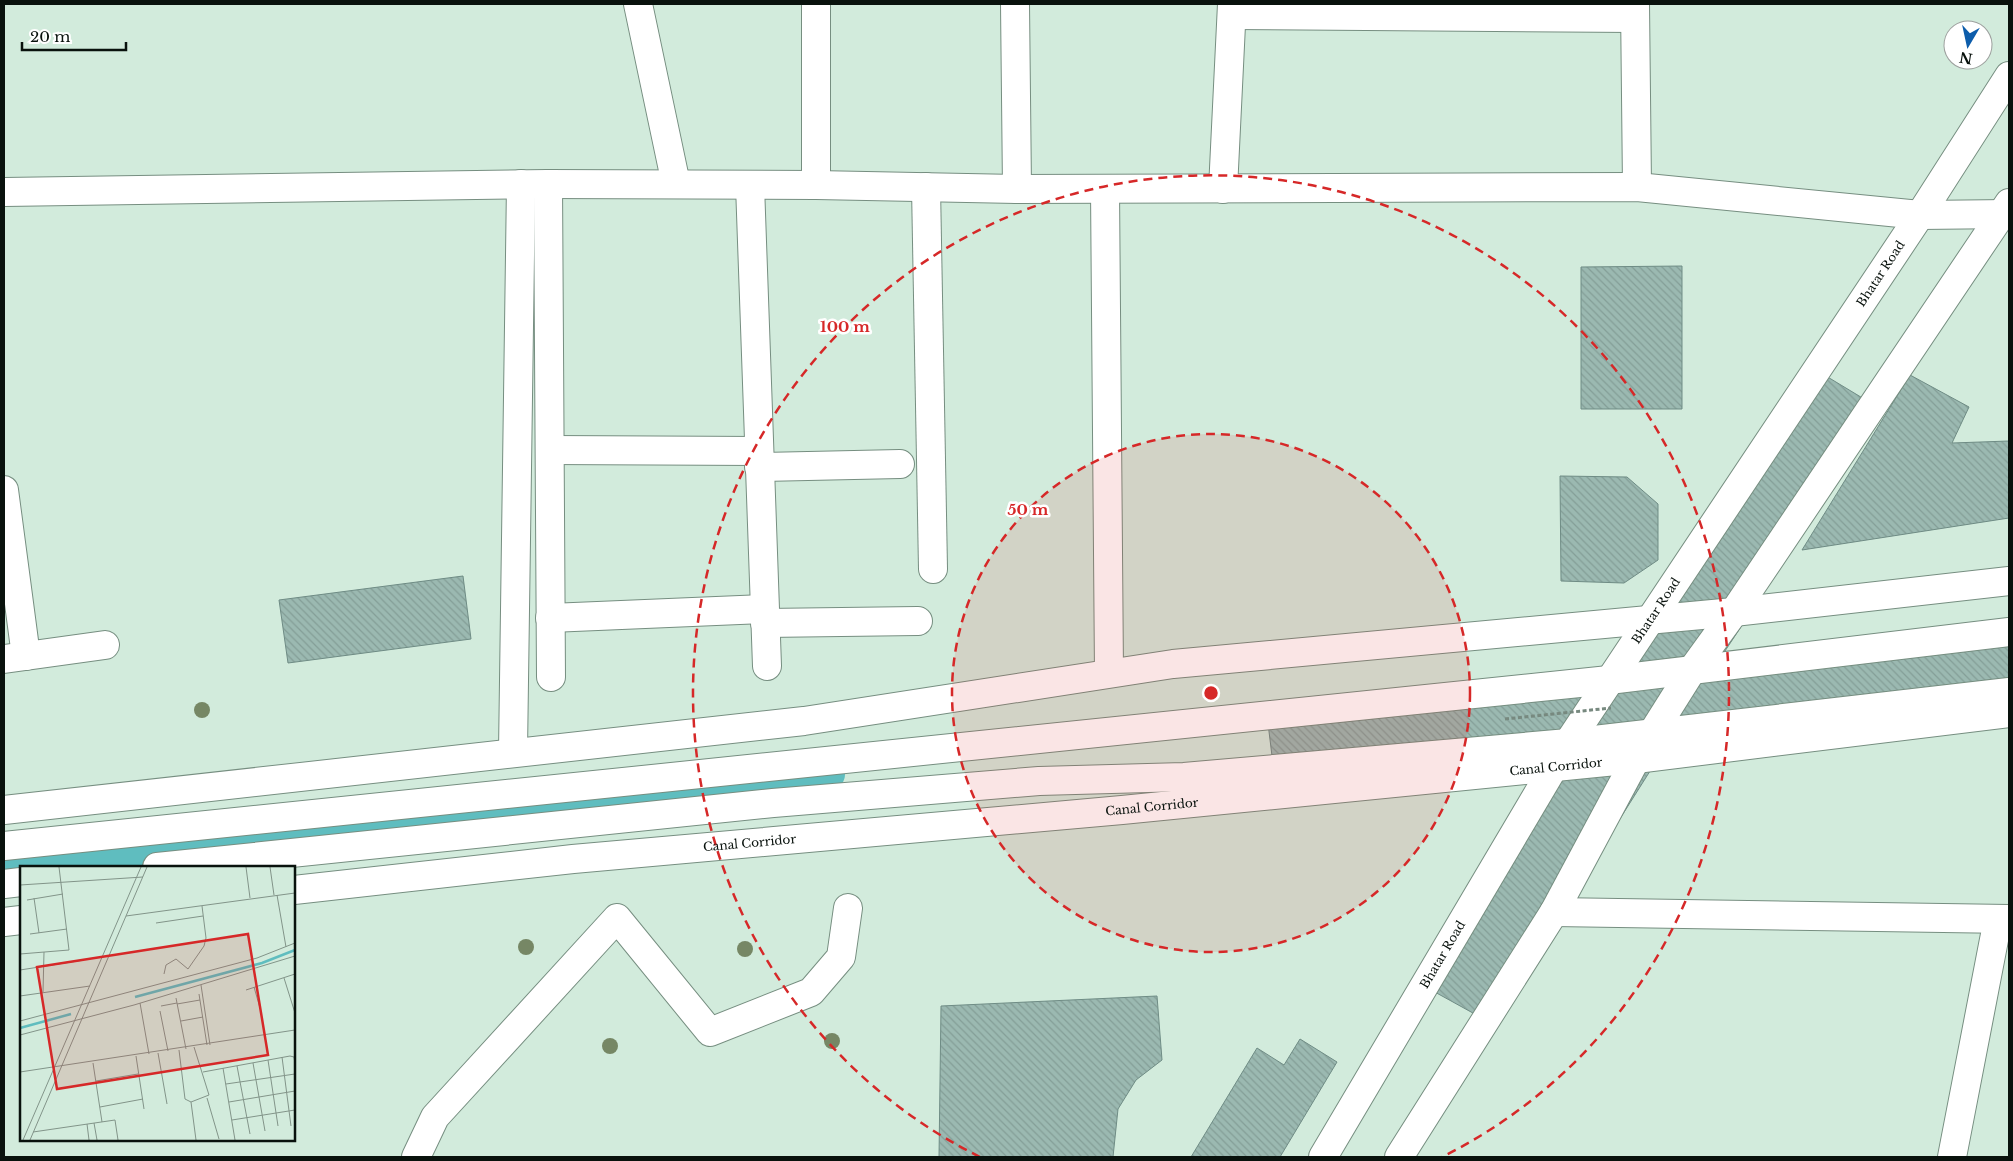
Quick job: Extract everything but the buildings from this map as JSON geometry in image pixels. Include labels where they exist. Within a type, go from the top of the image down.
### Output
[{"type":"street","points":[[638,4],[676,184]]},
{"type":"street","points":[[816,4],[816,184]]},
{"type":"street","points":[[1014,4],[1018,189]]},
{"type":"street","points":[[1224,189],[1232,9],[1635,11],[1637,187]]},
{"type":"street","name":"Bhatar Road","points":[[1323,1157],[1568,743],[1920,215],[2009,76]]},
{"type":"street","points":[[4,192],[521,184],[816,184],[1018,189],[1637,187],[1920,215],[2007,210]]},
{"type":"street","points":[[513,752],[521,184]]},
{"type":"street","points":[[548,184],[551,677]]},
{"type":"street","points":[[750,185],[767,666]]},
{"type":"street","points":[[926,188],[933,569]]},
{"type":"street","points":[[1105,188],[1109,673]]},
{"type":"street","points":[[1399,1157],[1554,912],[1636,759],[1692,670],[1734,612],[2007,210]]},
{"type":"street","points":[[550,450],[900,464]]},
{"type":"street","points":[[4,490],[15,658],[105,645]]},
{"type":"street","points":[[4,810],[804,721],[1183,663],[1734,612],[2009,581]]},
{"type":"street","points":[[550,618],[765,616],[918,621]]},
{"type":"street","points":[[4,846],[1609,680],[2009,632]]},
{"type":"street","points":[[167,866],[773,803],[1039,781],[1184,777],[1568,743],[1652,735],[2009,692]]},
{"type":"street","name":"Canal Corridor","points":[[295,890],[573,859],[1122,810],[1553,768],[2009,714]]},
{"type":"street","points":[[4,884],[20,882]]},
{"type":"street","points":[[416,1157],[435,1117],[617,918],[710,1032],[811,992],[841,957],[848,908]]},
{"type":"street","points":[[1554,912],[2004,919],[1952,1157]]},
{"type":"street","points":[[4,922],[20,920]]},
{"type":"path","points":[[1505,719],[1611,708]]},
{"type":"waterway","points":[[4,863],[827,774]]}]
